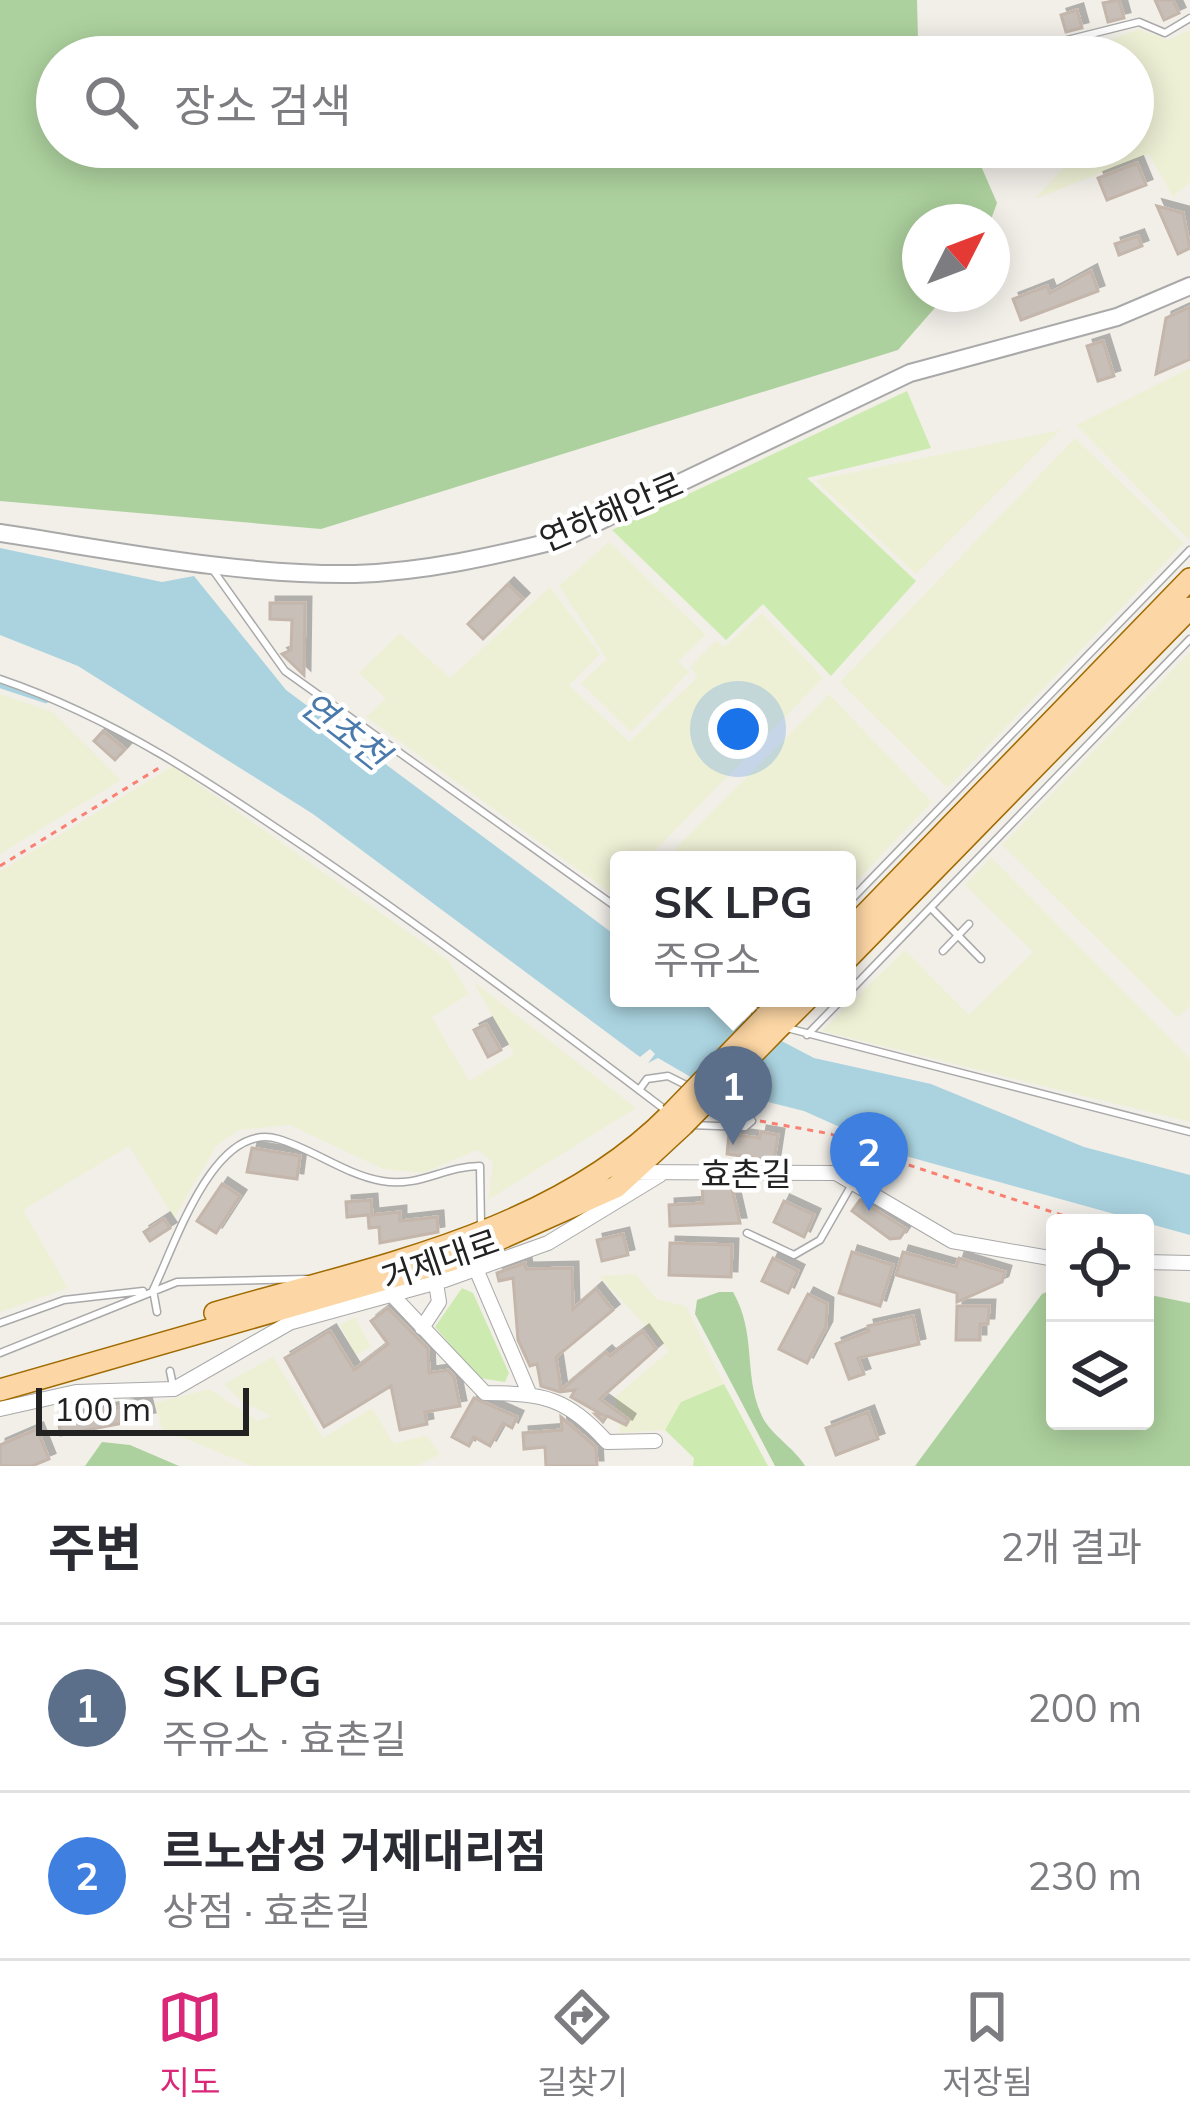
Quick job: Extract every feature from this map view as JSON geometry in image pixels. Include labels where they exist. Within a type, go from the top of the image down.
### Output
[{"type":"main road","points":[[856,923],[1190,580]]},
{"type":"main road","points":[[856,949],[1190,608]]},
{"type":"main road","name":"거제대로","points":[[0,1376],[327,1287],[452,1260],[557,1216],[616,1186],[632,1172],[763,1012]]},
{"type":"main road","name":"거제대로","points":[[0,1390],[327,1287],[482,1230],[601,1176],[677,1120]]},
{"type":"street","name":"연하해안로","points":[[0,533],[209,561],[352,574],[461,561],[562,539],[910,373],[1117,317],[1190,286]]},
{"type":"street","name":"효촌길","points":[[632,1172],[836,1173],[952,1241],[1046,1257]]},
{"type":"street","points":[[0,1409],[76,1392],[173,1389],[292,1322],[436,1283],[548,1244],[665,1172]]},
{"type":"street","points":[[1154,1262],[1190,1263]]},
{"type":"street","points":[[476,1269],[529,1393]]},
{"type":"street","points":[[422,1328],[440,1302],[436,1283]]},
{"type":"street","points":[[292,1322],[327,1287]]},
{"type":"street","points":[[394,1295],[485,1393],[529,1393],[576,1408],[608,1442],[655,1441]]},
{"type":"lane","points":[[1086,36],[1139,22],[1165,33],[1190,18]]},
{"type":"lane","points":[[856,895],[1190,550]]},
{"type":"lane","points":[[209,561],[221,588],[285,671],[610,903]]},
{"type":"lane","points":[[856,985],[1190,638]]},
{"type":"lane","points":[[0,679],[48,695],[174,758],[470,960],[677,1120],[745,1127],[752,1121],[743,1110],[668,1076],[647,1079],[640,1090]]},
{"type":"lane","points":[[931,908],[980,959]]},
{"type":"lane","points":[[943,951],[969,924]]},
{"type":"lane","points":[[807,1035],[834,1007]]},
{"type":"lane","points":[[763,1012],[807,1035],[1190,1132]]},
{"type":"lane","points":[[158,1312],[153,1290],[214,1168],[228,1147],[255,1137],[275,1137],[376,1181],[413,1185],[457,1166],[480,1166],[482,1230]]},
{"type":"lane","points":[[747,1233],[794,1255],[820,1240],[852,1183]]},
{"type":"lane","points":[[0,1353],[177,1282],[271,1276],[327,1287]]},
{"type":"lane","points":[[0,1323],[64,1300],[153,1290]]},
{"type":"lane","points":[[170,1371],[173,1389]]},
{"type":"path","points":[[0,866],[174,758]]},
{"type":"path","points":[[752,1121],[831,1134],[869,1152],[1058,1214]]},
{"type":"green space","points":[[0,0],[917,0],[918,36],[36,36],[36,168],[982,168],[997,204],[902,204],[902,312],[931,312],[898,350],[321,529],[0,501]]},
{"type":"green space","points":[[1139,29],[1168,40],[1190,30],[1190,182],[1173,197],[1154,163],[1154,36],[1120,36]]},
{"type":"green space","points":[[1063,168],[1114,168],[1035,199]]},
{"type":"green space","points":[[1190,368],[1190,537],[1188,539],[1076,425]]},
{"type":"green space","points":[[907,391],[931,448],[807,478],[916,581],[831,676],[763,604],[726,640],[612,530]]},
{"type":"green space","points":[[1060,430],[916,574],[815,480]]},
{"type":"green space","points":[[1075,438],[1184,543],[947,788],[840,682]]},
{"type":"green space","points":[[609,542],[706,635],[678,661],[689,672],[631,732],[581,683],[607,659],[559,586]]},
{"type":"green space","points":[[550,587],[600,654],[569,685],[629,742],[698,677],[690,667],[716,641],[724,647],[762,613],[823,678],[655,851],[610,851],[610,893],[366,717],[386,699],[359,673],[400,633],[450,678]]},
{"type":"green space","points":[[1190,652],[1190,1006],[1178,1018],[1002,845]]},
{"type":"green space","points":[[0,694],[53,712],[121,780],[0,854]]},
{"type":"green space","points":[[829,694],[932,802],[856,882],[856,851],[673,851]]},
{"type":"green space","points":[[173,766],[449,961],[469,994],[432,1017],[469,1081],[514,1054],[473,981],[636,1108],[488,1200],[493,1162],[477,1150],[423,1173],[383,1169],[290,1125],[238,1130],[216,1146],[174,1218],[129,1146],[23,1210],[68,1288],[0,1312],[0,871]]},
{"type":"green space","points":[[991,857],[1190,1059],[1190,1122],[822,1031],[847,1007],[856,1007],[856,998],[905,950],[969,1015],[1033,952],[965,885]]},
{"type":"green space","points":[[635,1274],[657,1299],[686,1306],[724,1384],[681,1402],[665,1430],[620,1433],[615,1397],[669,1351],[599,1276]]},
{"type":"green space","points":[[462,1288],[473,1293],[509,1373],[505,1382],[479,1378],[435,1327]]},
{"type":"green space","points":[[733,1292],[740,1308],[761,1414],[805,1466],[775,1466],[695,1314],[697,1300]]},
{"type":"green space","points":[[1046,1292],[1046,1430],[1154,1430],[1154,1296],[1190,1303],[1190,1466],[915,1466]]},
{"type":"green space","points":[[355,1317],[371,1347],[356,1355],[340,1325]]},
{"type":"green space","points":[[273,1357],[323,1438],[372,1408],[394,1444],[426,1435],[440,1454],[416,1466],[252,1466],[162,1429],[155,1403],[209,1389],[257,1421],[271,1416],[241,1401],[224,1384]]},
{"type":"green space","points":[[724,1384],[768,1466],[693,1466],[694,1458],[665,1430],[681,1402]]},
{"type":"green space","points":[[102,1442],[130,1445],[179,1466],[85,1466]]},
{"type":"water","points":[[0,548],[162,582],[194,576],[286,690],[610,931],[610,1007],[717,1007],[814,1058],[931,1084],[1084,1147],[1190,1175],[1190,1235],[1154,1225],[1154,1214],[1114,1214],[902,1155],[804,1111],[708,1087],[658,1058],[648,1063],[655,1054],[650,1049],[640,1057],[313,814],[78,666],[0,635]]},
{"type":"building","points":[[1119,0],[1124,18],[1108,22],[1103,3]]},
{"type":"building","points":[[1155,0],[1173,0],[1179,13],[1164,20]]},
{"type":"building","points":[[1077,10],[1082,28],[1066,32],[1061,15]]},
{"type":"building","points":[[1139,168],[1146,185],[1107,200],[1098,178]]},
{"type":"building","points":[[1157,206],[1183,213],[1190,248],[1178,254]]},
{"type":"building","points":[[1138,236],[1142,246],[1119,255],[1115,244]]},
{"type":"building","points":[[1091,271],[1098,291],[1021,320],[1013,299],[1047,286],[1050,293]]},
{"type":"building","points":[[1190,307],[1190,359],[1156,374],[1166,318]]},
{"type":"building","points":[[1103,341],[1114,376],[1098,381],[1087,346]]},
{"type":"building","points":[[508,584],[523,599],[483,639],[468,624]]},
{"type":"building","points":[[270,603],[305,603],[304,675],[282,654],[291,650],[292,620],[270,619]]},
{"type":"building","points":[[103,731],[125,749],[115,760],[94,741]]},
{"type":"building","points":[[486,1024],[501,1050],[488,1057],[474,1030]]},
{"type":"building","points":[[761,1132],[778,1135],[774,1161],[727,1154],[729,1134],[760,1138]]},
{"type":"building","points":[[252,1148],[300,1156],[297,1179],[247,1172]]},
{"type":"building","points":[[222,1184],[240,1196],[216,1233],[197,1221]]},
{"type":"building","points":[[702,1184],[731,1184],[740,1223],[670,1226],[669,1205],[703,1203]]},
{"type":"building","points":[[371,1200],[372,1215],[400,1212],[400,1221],[437,1217],[438,1232],[380,1243],[379,1227],[369,1228],[368,1215],[347,1217],[346,1202]]},
{"type":"building","points":[[860,1200],[906,1229],[900,1238],[890,1239],[852,1211]]},
{"type":"building","points":[[784,1201],[814,1215],[804,1237],[774,1222]]},
{"type":"building","points":[[164,1219],[170,1228],[150,1241],[144,1232]]},
{"type":"building","points":[[623,1234],[628,1255],[602,1261],[597,1240]]},
{"type":"building","points":[[670,1243],[732,1245],[731,1277],[669,1275]]},
{"type":"building","points":[[852,1252],[893,1265],[880,1306],[839,1293]]},
{"type":"building","points":[[903,1252],[956,1267],[959,1258],[1005,1272],[1002,1282],[957,1302],[957,1293],[896,1275]]},
{"type":"building","points":[[773,1258],[798,1271],[788,1293],[762,1281]]},
{"type":"building","points":[[525,1263],[526,1269],[572,1268],[573,1309],[596,1289],[613,1310],[556,1357],[561,1390],[606,1352],[610,1356],[643,1331],[656,1349],[600,1399],[629,1420],[626,1425],[607,1416],[603,1422],[595,1414],[601,1414],[571,1397],[575,1390],[560,1392],[541,1386],[537,1364],[530,1366],[518,1340],[513,1278],[499,1281],[497,1273]]},
{"type":"building","points":[[808,1294],[827,1304],[826,1327],[807,1363],[779,1349]]},
{"type":"building","points":[[957,1306],[989,1306],[988,1324],[980,1324],[980,1340],[956,1340]]},
{"type":"building","points":[[388,1308],[428,1349],[429,1373],[448,1370],[454,1377],[460,1406],[425,1412],[427,1424],[400,1430],[391,1386],[324,1427],[285,1358],[330,1331],[354,1370],[388,1344],[371,1321]]},
{"type":"building","points":[[913,1316],[919,1344],[858,1358],[864,1374],[849,1379],[836,1344],[869,1331],[868,1326]]},
{"type":"building","points":[[474,1398],[517,1417],[512,1428],[503,1423],[490,1446],[474,1437],[469,1446],[452,1437]]},
{"type":"building","points":[[145,1402],[149,1418],[61,1435],[58,1420]]},
{"type":"building","points":[[868,1412],[878,1439],[836,1455],[826,1428]]},
{"type":"building","points":[[561,1417],[596,1447],[597,1466],[546,1466],[545,1447],[524,1449],[523,1433],[562,1430]]},
{"type":"building","points":[[37,1429],[49,1459],[32,1466],[0,1466],[0,1445]]},
{"type":"waterway","points":[[0,686],[46,701]]},
{"type":"place","name":"SK LPG","points":[[733,1145]]},
{"type":"place","name":"르노삼성 거제대리점","points":[[869,1211]]},
{"type":"water label","name":"연초천","points":[[345,730]]}]
